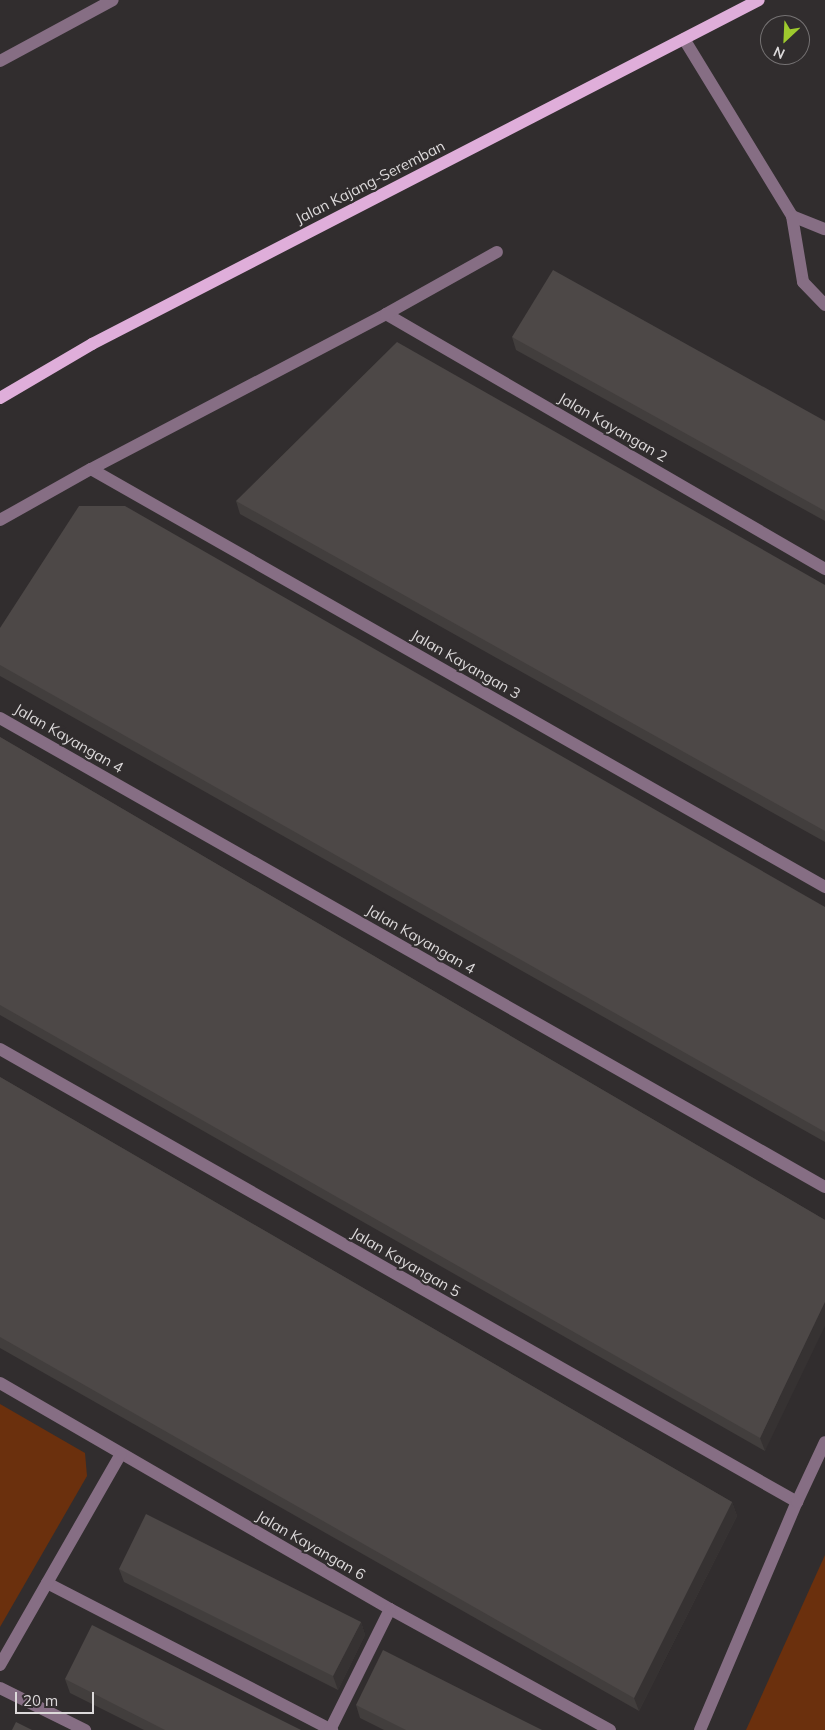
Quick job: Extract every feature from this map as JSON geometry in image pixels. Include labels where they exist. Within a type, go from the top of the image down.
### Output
[{"type":"main road","name":"Jalan Kajang-Seremban","points":[[0,398],[92,344],[759,0]]},
{"type":"street","points":[[0,61],[113,0]]},
{"type":"street","points":[[684,38],[792,216],[803,282],[825,305]]},
{"type":"street","points":[[792,216],[825,229]]},
{"type":"street","points":[[0,520],[91,469],[386,314],[496,252]]},
{"type":"street","name":"Jalan Kayangan 2","points":[[386,314],[825,569]]},
{"type":"street","name":"Jalan Kayangan 3","points":[[91,469],[825,887]]},
{"type":"street","name":"Jalan Kayangan 4","points":[[0,718],[825,1188]]},
{"type":"street","name":"Jalan Kayangan 5","points":[[0,1049],[797,1502]]},
{"type":"street","name":"Jalan Kayangan 6","points":[[0,1383],[390,1610],[610,1730]]},
{"type":"street","points":[[700,1730],[797,1502],[825,1442]]},
{"type":"street","points":[[0,1664],[121,1454]]},
{"type":"street","points":[[47,1583],[331,1730],[390,1610]]},
{"type":"street","points":[[0,1688],[85,1730]]},
{"type":"shaded area","points":[[0,1404],[85,1453],[87,1476],[0,1627]]},
{"type":"shaded area","points":[[825,1555],[825,1730],[746,1730]]},
{"type":"building","points":[[553,270],[825,421],[825,511],[512,337]]},
{"type":"building","points":[[397,342],[825,585],[825,831],[236,501]]},
{"type":"building","points":[[79,506],[125,506],[825,907],[825,1132],[0,665],[0,628]]},
{"type":"building","points":[[0,737],[825,1220],[825,1302],[760,1438],[0,1005]]},
{"type":"building","points":[[0,1077],[732,1502],[634,1698],[0,1337]]},
{"type":"building","points":[[146,1514],[361,1622],[333,1676],[119,1569]]},
{"type":"building","points":[[92,1625],[301,1730],[165,1730],[65,1679]]},
{"type":"building","points":[[383,1650],[542,1730],[406,1730],[356,1705]]},
{"type":"building","points":[[16,1722],[32,1730],[12,1730]]}]
